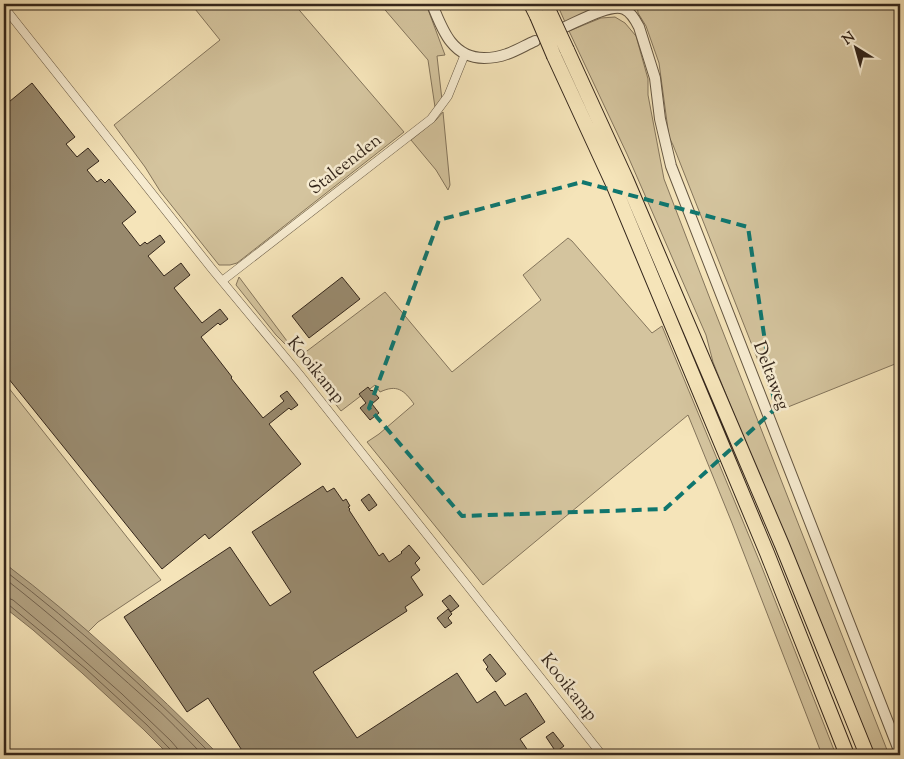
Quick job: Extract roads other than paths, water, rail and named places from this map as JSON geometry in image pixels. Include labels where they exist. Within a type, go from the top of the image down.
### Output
[{"type":"highway","points":[[541,9],[561,53],[630,188],[782,545],[867,755]]},
{"type":"highway","points":[[561,53],[613,184],[767,553],[847,755]]},
{"type":"street","points":[[432,4],[449,41],[460,52],[475,58],[494,58],[506,55],[535,41]]},
{"type":"street","points":[[565,27],[608,9],[626,6]]},
{"type":"street","name":"Deltaweg","points":[[626,6],[639,27],[655,78],[660,119],[671,166],[900,753]]},
{"type":"street","name":"Kooikamp","points":[[4,8],[222,281],[300,375],[602,755]]},
{"type":"street","name":"Staleenden","points":[[222,281],[430,119],[448,96],[465,54]]},
{"type":"water","points":[[4,563],[61,608],[115,655],[219,755],[169,755],[82,673],[4,607]]}]
